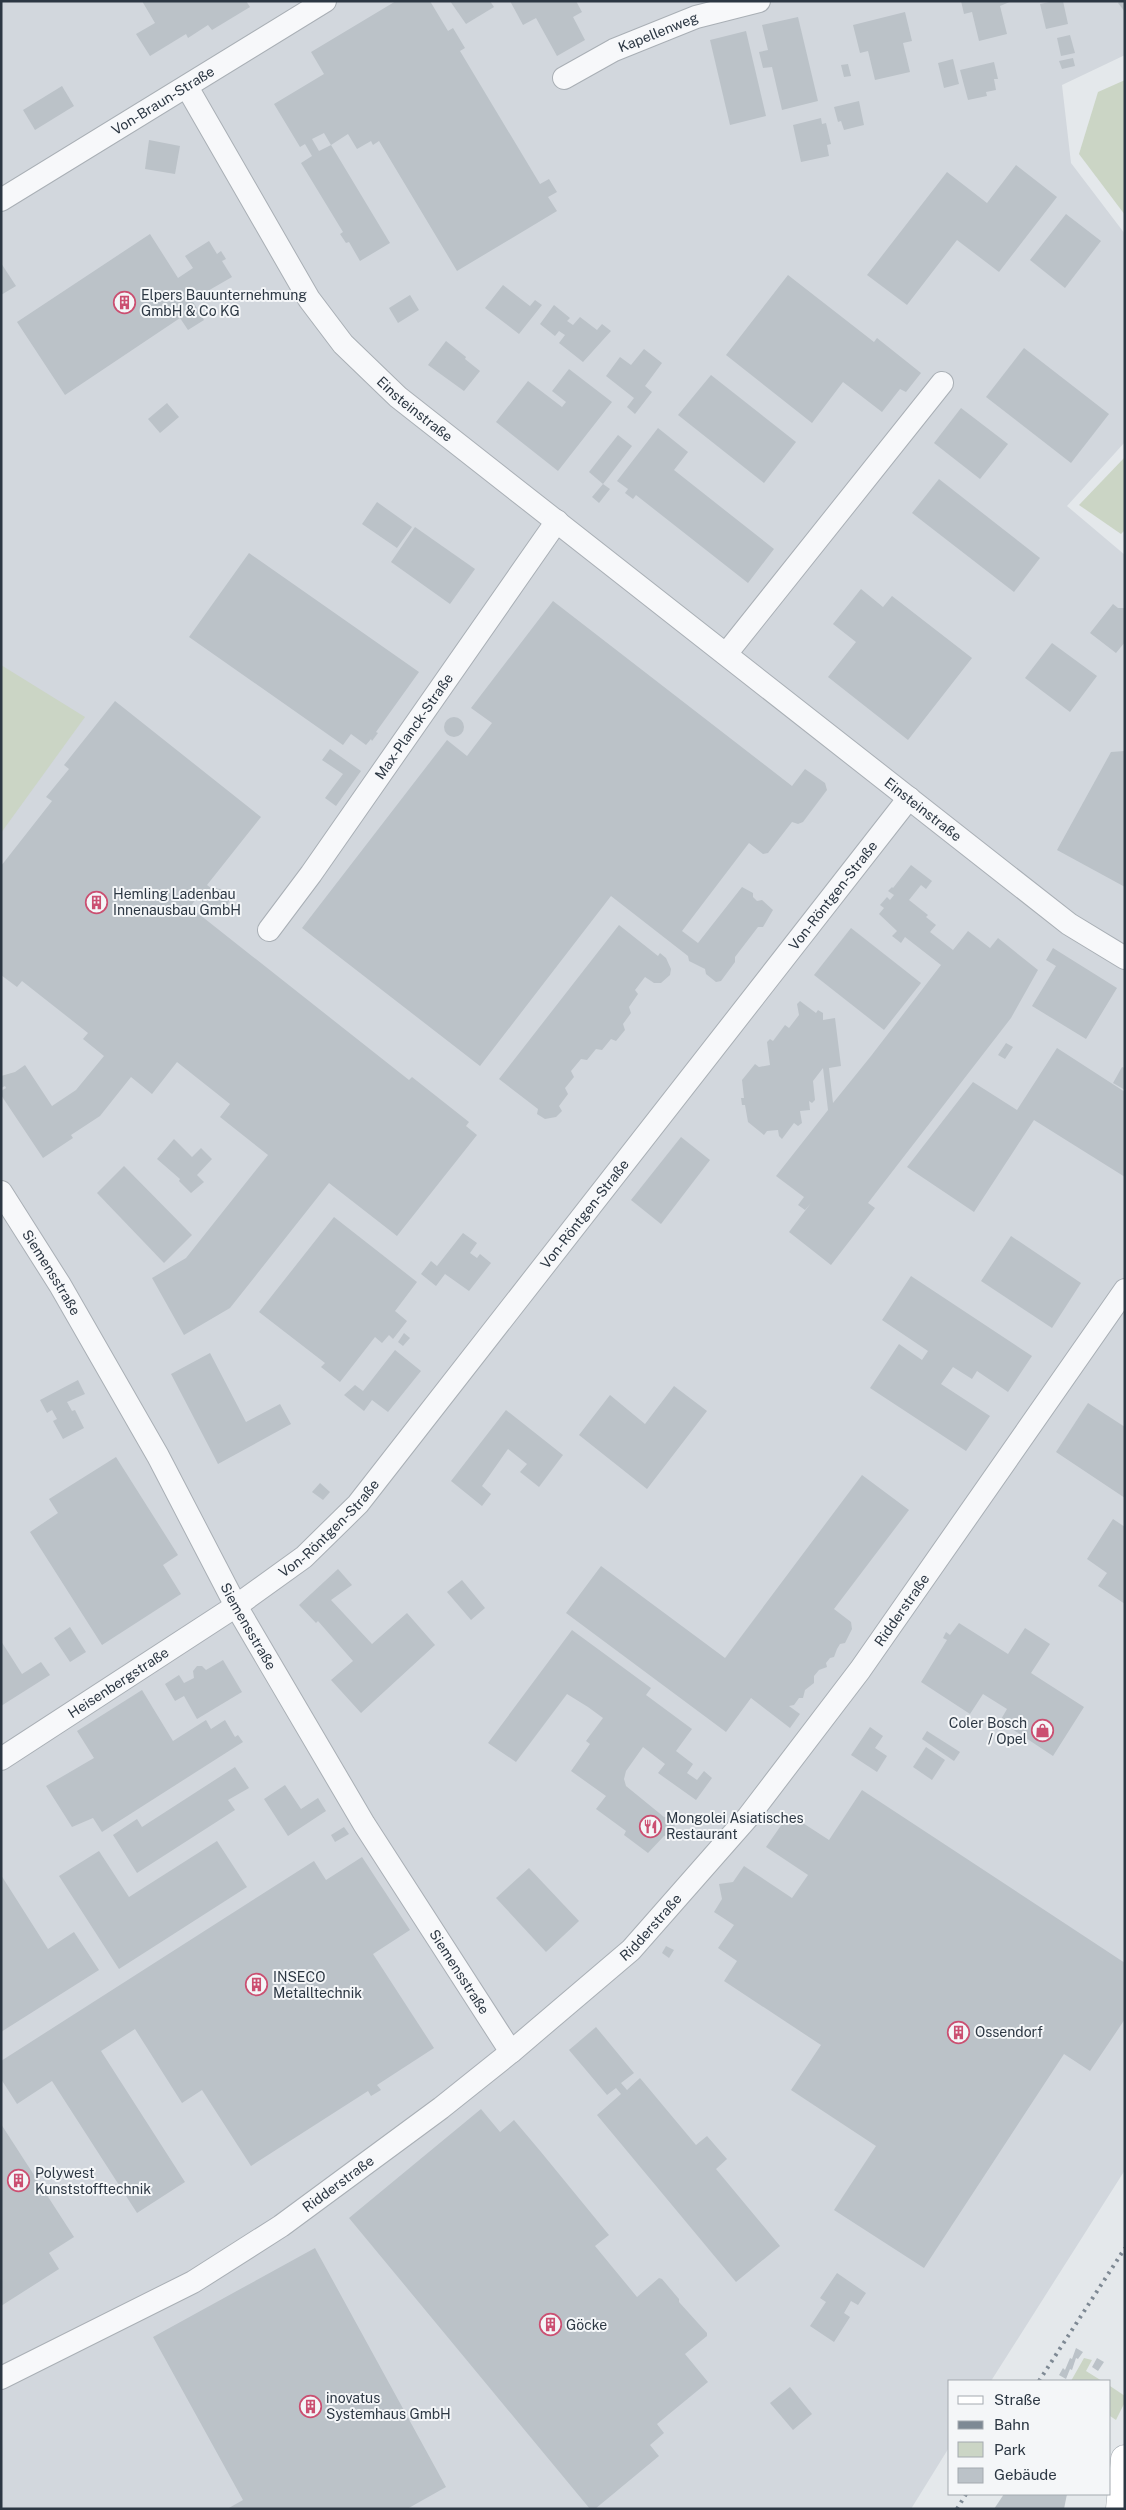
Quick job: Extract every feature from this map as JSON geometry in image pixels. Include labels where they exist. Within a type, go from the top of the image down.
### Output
[{"type":"main road","points":[[1120,2509],[1125,2459]]},
{"type":"street","name":"Von-Braun-Straße","points":[[1,200],[326,1]]},
{"type":"street","name":"Kapellenweg","points":[[564,78],[614,50],[696,17],[759,1]]},
{"type":"street","name":"Einsteinstraße","points":[[187,87],[309,299],[343,344],[398,397],[1069,924],[1125,958]]},
{"type":"street","points":[[726,654],[942,382]]},
{"type":"street","name":"Max-Planck-Straße","points":[[269,930],[316,866],[557,521]]},
{"type":"street","name":"Von-Röntgen-Straße","points":[[236,1606],[304,1557],[358,1504],[909,798]]},
{"type":"street","name":"Siemensstraße","points":[[1,1192],[60,1285],[153,1447],[236,1606],[364,1824],[512,2052]]},
{"type":"street","name":"Ridderstraße","points":[[1,2378],[193,2282],[262,2238],[441,2108],[512,2052],[630,1950],[748,1817],[871,1655],[1125,1290]]},
{"type":"street","name":"Heisenbergstraße","points":[[1,1758],[236,1606]]},
{"type":"shaded area","points":[[1,1],[1125,1],[1125,55],[1062,85],[1071,163],[1125,234],[1125,442],[1067,506],[1125,555],[1125,2170],[992,2380],[948,2380],[948,2449],[911,2509],[1,2509]]},
{"type":"green space","points":[[1125,80],[1125,215],[1079,154],[1098,92]]},
{"type":"green space","points":[[1125,457],[1125,530],[1121,534],[1079,505]]},
{"type":"green space","points":[[1,665],[85,717],[1,833]]},
{"type":"green space","points":[[1084,2358],[1092,2360],[1086,2371],[1100,2380],[1072,2380]]},
{"type":"green space","points":[[1111,2387],[1125,2396],[1125,2402],[1116,2420],[1111,2417]]},
{"type":"building","points":[[142,1],[246,1],[250,7],[212,30],[208,25],[188,38],[186,34],[150,56],[136,34],[155,23]]},
{"type":"building","points":[[396,1],[430,1],[448,31],[453,28],[465,48],[460,51],[540,184],[549,179],[557,192],[548,197],[557,211],[457,271],[379,141],[373,145],[371,141],[357,149],[348,134],[331,145],[390,243],[360,261],[349,242],[346,243],[340,234],[343,232],[301,163],[312,156],[305,144],[300,147],[274,104],[324,74],[311,52]],"holes":[[[324,133],[331,145],[319,151],[312,139]]]},
{"type":"building","points":[[450,1],[490,1],[494,7],[466,24]]},
{"type":"building","points":[[510,1],[576,1],[582,12],[573,17],[585,40],[557,56],[536,18],[523,25]]},
{"type":"building","points":[[961,1],[1012,1],[1000,6],[1007,34],[979,41],[972,12],[964,14]]},
{"type":"building","points":[[1063,1],[1068,24],[1046,29],[1040,4]]},
{"type":"building","points":[[1125,1],[1125,12],[1118,3]]},
{"type":"building","points":[[905,12],[912,41],[903,43],[910,72],[875,80],[868,51],[860,53],[853,25]]},
{"type":"building","points":[[798,17],[818,101],[782,110],[772,67],[763,68],[759,52],[768,50],[762,25]]},
{"type":"building","points":[[746,31],[766,116],[730,125],[710,40]]},
{"type":"building","points":[[1070,35],[1075,53],[1061,56],[1057,38]]},
{"type":"building","points":[[1073,58],[1075,66],[1062,69],[1059,61]]},
{"type":"building","points":[[953,59],[959,84],[944,88],[938,63]]},
{"type":"building","points":[[994,62],[998,79],[994,79],[996,90],[986,92],[987,96],[968,100],[960,70]]},
{"type":"building","points":[[848,64],[851,76],[844,77],[841,65]]},
{"type":"building","points":[[62,86],[74,106],[35,130],[23,110]]},
{"type":"building","points":[[859,101],[864,125],[844,130],[841,121],[838,122],[834,107]]},
{"type":"building","points":[[821,118],[822,124],[826,123],[831,144],[827,145],[829,156],[801,162],[793,125]]},
{"type":"building","points":[[149,140],[180,146],[175,174],[145,169]]},
{"type":"building","points":[[1016,165],[1057,197],[999,272],[957,240],[907,305],[867,275],[947,172],[987,203]]},
{"type":"building","points":[[1066,214],[1101,241],[1065,288],[1030,260]]},
{"type":"building","name":"Elpers Bauunternehmung GmbH & Co KG","points":[[150,234],[178,278],[193,268],[185,256],[209,241],[217,254],[221,251],[226,259],[222,261],[232,277],[192,300],[204,320],[188,330],[180,318],[65,395],[17,322]]},
{"type":"building","points":[[1,263],[16,286],[1,295]]},
{"type":"building","points":[[788,275],[874,342],[877,338],[921,373],[906,392],[900,389],[882,412],[843,382],[812,423],[726,355]]},
{"type":"building","points":[[503,285],[530,306],[535,300],[542,305],[519,334],[485,308]]},
{"type":"building","points":[[410,295],[419,310],[398,323],[389,308]]},
{"type":"building","points":[[554,305],[570,318],[567,321],[573,325],[580,317],[597,330],[602,324],[611,331],[583,362],[559,343],[565,335],[559,331],[555,336],[540,324]]},
{"type":"building","points":[[446,341],[480,371],[464,391],[428,365]]},
{"type":"building","points":[[1024,348],[1109,414],[1071,463],[986,397]]},
{"type":"building","points":[[644,349],[662,363],[645,386],[652,392],[635,414],[627,407],[634,398],[606,376],[620,357],[631,365]]},
{"type":"building","points":[[569,369],[612,402],[558,471],[496,422],[528,381],[562,407],[566,402],[552,391]]},
{"type":"building","points":[[711,375],[796,442],[764,483],[678,415]]},
{"type":"building","points":[[167,403],[179,417],[160,433],[148,419]]},
{"type":"building","points":[[961,408],[1008,444],[980,479],[934,443]]},
{"type":"building","points":[[658,428],[688,452],[674,470],[774,549],[748,583],[636,495],[633,499],[625,493],[628,489],[617,481]]},
{"type":"building","points":[[618,435],[632,446],[603,484],[589,472]]},
{"type":"building","points":[[939,479],[1040,558],[1014,592],[912,513]]},
{"type":"building","points":[[603,484],[610,489],[599,503],[592,497]]},
{"type":"building","points":[[377,502],[412,527],[397,548],[362,524]]},
{"type":"building","points":[[415,527],[475,569],[450,604],[391,562]]},
{"type":"building","points":[[249,553],[419,672],[376,732],[378,733],[366,745],[351,734],[343,745],[189,637]]},
{"type":"building","points":[[861,589],[883,607],[892,596],[972,658],[908,740],[828,677],[856,642],[833,624]]},
{"type":"building","points":[[553,601],[792,786],[805,769],[825,783],[827,790],[803,822],[798,824],[792,822],[768,853],[763,854],[749,843],[682,931],[698,943],[742,887],[753,893],[753,897],[757,901],[762,900],[773,910],[763,927],[758,927],[735,957],[735,962],[721,981],[716,982],[706,974],[705,969],[689,961],[688,956],[611,896],[480,1066],[302,928],[447,740],[467,756],[492,723],[471,708]]},
{"type":"building","points":[[1113,604],[1118,608],[1125,608],[1125,642],[1116,653],[1090,633]]},
{"type":"building","points":[[1052,643],[1097,676],[1070,712],[1025,678]]},
{"type":"building","points":[[115,701],[261,817],[207,885],[211,888],[221,889],[226,893],[229,901],[226,909],[218,914],[208,912],[202,905],[202,897],[199,895],[190,907],[409,1080],[412,1077],[469,1122],[466,1126],[477,1135],[397,1236],[329,1183],[230,1308],[184,1335],[152,1278],[186,1258],[268,1155],[220,1117],[230,1104],[177,1062],[152,1094],[131,1077],[100,1116],[71,1135],[73,1138],[43,1158],[1,1095],[1,1091],[6,1088],[5,1086],[1,1088],[1,1076],[15,1072],[25,1065],[52,1106],[76,1090],[104,1056],[83,1039],[88,1033],[22,981],[17,987],[1,975],[1,866],[52,801],[46,797],[69,769],[64,765]]},
{"type":"building","points":[[450,717],[458,717],[464,723],[464,731],[458,737],[450,737],[444,731],[444,723]]},
{"type":"building","points":[[330,749],[361,771],[336,806],[325,798],[343,774],[322,760]]},
{"type":"building","points":[[1125,751],[1125,887],[1057,850],[1111,752]]},
{"type":"building","points":[[911,865],[932,881],[926,889],[921,885],[909,900],[928,915],[926,917],[936,925],[930,932],[953,950],[968,931],[990,948],[998,938],[1038,970],[1011,1018],[868,1203],[875,1208],[831,1265],[789,1232],[811,1203],[805,1210],[798,1205],[804,1197],[776,1176],[828,1110],[823,1068],[813,1081],[815,1100],[812,1103],[809,1101],[810,1110],[800,1111],[802,1123],[798,1126],[794,1123],[782,1139],[779,1136],[778,1130],[767,1131],[764,1135],[748,1122],[745,1105],[742,1105],[741,1098],[744,1098],[742,1080],[755,1064],[759,1067],[770,1065],[767,1042],[770,1039],[773,1041],[785,1025],[789,1028],[799,1015],[797,1004],[800,1001],[816,1013],[818,1010],[823,1013],[823,1020],[835,1018],[841,1066],[829,1068],[833,1103],[871,1056],[941,965],[905,937],[901,943],[892,936],[897,931],[879,914],[884,908],[880,905],[887,897],[890,900],[894,895],[888,891],[893,888]]},
{"type":"building","points":[[619,925],[658,956],[660,953],[666,958],[671,969],[670,975],[661,983],[654,983],[645,977],[635,990],[638,994],[629,1007],[631,1013],[623,1024],[625,1030],[616,1041],[611,1039],[602,1050],[596,1049],[587,1060],[581,1059],[571,1071],[574,1077],[565,1088],[568,1094],[559,1106],[562,1111],[556,1117],[545,1119],[537,1114],[538,1109],[499,1079]]},
{"type":"building","points":[[851,928],[921,983],[884,1030],[814,975]]},
{"type":"building","points":[[1053,948],[1117,988],[1086,1039],[1032,1006],[1056,966],[1046,960]]},
{"type":"building","points":[[1006,1043],[1013,1047],[1005,1059],[998,1055]]},
{"type":"building","points":[[1057,1048],[1125,1092],[1125,1177],[1034,1120],[974,1212],[907,1167],[973,1082],[1017,1110]]},
{"type":"building","points":[[1122,1067],[1125,1068],[1125,1090],[1113,1083]]},
{"type":"building","points":[[681,1137],[710,1160],[661,1224],[631,1200]]},
{"type":"building","points":[[174,1139],[192,1157],[201,1148],[212,1159],[197,1175],[204,1182],[191,1193],[179,1181],[180,1179],[157,1159]]},
{"type":"building","points":[[124,1166],[192,1235],[164,1263],[97,1193]]},
{"type":"building","points":[[334,1217],[417,1282],[395,1311],[407,1321],[393,1339],[389,1335],[382,1343],[375,1337],[340,1382],[321,1367],[325,1363],[259,1312]]},
{"type":"building","points":[[463,1233],[477,1243],[470,1253],[477,1258],[480,1254],[491,1263],[469,1291],[445,1274],[436,1286],[421,1274],[431,1261],[437,1266]]},
{"type":"building","points":[[1011,1236],[1081,1283],[1052,1328],[981,1281]]},
{"type":"building","points":[[911,1276],[1032,1356],[1008,1392],[977,1371],[972,1379],[953,1367],[941,1384],[990,1416],[966,1451],[870,1388],[899,1344],[922,1360],[928,1351],[882,1320]]},
{"type":"building","points":[[404,1333],[410,1338],[403,1346],[398,1342]]},
{"type":"building","points":[[395,1350],[421,1371],[388,1412],[372,1400],[364,1411],[344,1395],[355,1385],[363,1391]]},
{"type":"building","points":[[210,1353],[246,1422],[280,1404],[291,1424],[218,1464],[171,1374]]},
{"type":"building","points":[[78,1380],[85,1394],[67,1402],[72,1411],[75,1410],[84,1428],[63,1439],[53,1421],[57,1419],[52,1410],[47,1413],[40,1400]]},
{"type":"building","points":[[674,1386],[707,1411],[647,1489],[579,1435],[610,1395],[645,1424]]},
{"type":"building","points":[[1088,1403],[1125,1427],[1125,1498],[1056,1452]]},
{"type":"building","points":[[506,1410],[563,1455],[539,1487],[520,1472],[527,1464],[508,1449],[482,1486],[491,1494],[482,1506],[451,1481]]},
{"type":"building","points":[[116,1457],[178,1555],[163,1565],[181,1594],[102,1645],[30,1532],[58,1513],[49,1499]]},
{"type":"building","points":[[862,1475],[909,1510],[834,1609],[851,1622],[852,1629],[845,1643],[840,1644],[834,1657],[830,1658],[826,1663],[827,1667],[819,1670],[814,1676],[814,1683],[805,1690],[803,1698],[799,1698],[794,1705],[789,1706],[800,1714],[790,1728],[751,1698],[726,1732],[566,1613],[601,1566],[725,1658]]},
{"type":"building","points":[[320,1483],[330,1492],[323,1500],[312,1492]]},
{"type":"building","points":[[1113,1519],[1125,1527],[1125,1604],[1098,1586],[1107,1573],[1087,1559]]},
{"type":"building","points":[[338,1569],[352,1585],[331,1600],[372,1644],[407,1613],[435,1645],[361,1713],[331,1680],[353,1661],[318,1621],[316,1623],[299,1605]]},
{"type":"building","points":[[462,1580],[485,1608],[471,1620],[447,1592]]},
{"type":"building","points":[[959,1623],[1008,1654],[1025,1628],[1050,1644],[1031,1673],[1084,1707],[1053,1756],[1000,1721],[1007,1709],[983,1694],[970,1714],[921,1682],[947,1640],[943,1638],[946,1632],[950,1635]]},
{"type":"building","points":[[70,1627],[86,1652],[70,1662],[54,1638]]},
{"type":"building","points":[[572,1630],[651,1688],[646,1695],[692,1729],[676,1751],[693,1764],[687,1773],[697,1780],[704,1771],[712,1778],[696,1800],[658,1773],[665,1764],[643,1747],[626,1771],[624,1779],[626,1786],[664,1817],[673,1818],[675,1821],[674,1834],[664,1836],[648,1853],[624,1835],[626,1831],[596,1809],[606,1796],[571,1771],[590,1744],[586,1741],[603,1718],[588,1707],[567,1694],[516,1762],[488,1743]]},
{"type":"building","points":[[1,1641],[22,1674],[41,1662],[50,1675],[1,1706]]},
{"type":"building","points":[[223,1660],[242,1692],[197,1719],[184,1696],[175,1701],[165,1684],[179,1675],[184,1683],[194,1678],[193,1671],[197,1666],[202,1666],[206,1670]]},
{"type":"building","points":[[142,1690],[173,1741],[206,1720],[211,1729],[225,1720],[235,1737],[238,1735],[243,1742],[102,1832],[93,1818],[72,1827],[46,1786],[94,1758],[77,1731]]},
{"type":"building","points":[[870,1727],[883,1736],[875,1748],[887,1756],[877,1772],[851,1755]]},
{"type":"building","points":[[927,1731],[960,1752],[954,1761],[922,1739]]},
{"type":"building","points":[[926,1747],[945,1760],[932,1780],[913,1767]]},
{"type":"building","points":[[235,1767],[249,1788],[228,1800],[235,1810],[137,1873],[113,1835],[137,1819],[142,1827]]},
{"type":"building","points":[[285,1785],[301,1809],[318,1798],[326,1811],[288,1836],[264,1799]]},
{"type":"building","name":"Ossendorf","points":[[862,1790],[1125,1963],[1125,2019],[1090,2071],[1064,2054],[924,2268],[834,2210],[876,2146],[791,2090],[821,2045],[724,1981],[737,1961],[718,1948],[734,1925],[714,1912],[722,1899],[719,1884],[733,1882],[744,1866],[792,1898],[808,1875],[766,1847],[789,1814],[829,1840]]},
{"type":"building","points":[[344,1827],[349,1834],[335,1842],[331,1835]]},
{"type":"building","points":[[217,1841],[247,1887],[119,1969],[59,1876],[99,1851],[129,1897]]},
{"type":"building","name":"INSECO Metalltechnik","points":[[362,1857],[410,1930],[373,1954],[434,2048],[377,2085],[381,2090],[371,2096],[368,2091],[251,2166],[202,2090],[182,2103],[135,2029],[101,2051],[185,2182],[137,2213],[52,2081],[17,2104],[1,2079],[1,2061],[314,1861],[326,1880]]},
{"type":"building","points":[[529,1868],[579,1921],[546,1952],[496,1898]]},
{"type":"building","points":[[1,1875],[48,1949],[74,1932],[99,1970],[1,2032]]},
{"type":"building","points":[[666,1946],[674,1950],[669,1958],[662,1953]]},
{"type":"building","points":[[596,2027],[634,2073],[621,2083],[627,2090],[640,2078],[696,2145],[707,2136],[727,2159],[716,2169],[780,2246],[736,2282],[597,2115],[621,2094],[616,2088],[607,2095],[569,2050]]},
{"type":"building","name":"Göcke","points":[[481,2109],[500,2132],[514,2120],[541,2152],[609,2235],[595,2246],[637,2297],[659,2278],[662,2279],[679,2299],[679,2302],[707,2333],[707,2336],[685,2354],[708,2382],[657,2424],[664,2433],[650,2445],[659,2456],[595,2509],[590,2509],[349,2218]]},
{"type":"building","name":"Polywest Kunststofftechnik","points":[[1,2124],[74,2237],[49,2253],[59,2269],[1,2306]]},
{"type":"building","name":"inovatus Systemhaus GmbH","points":[[315,2248],[446,2487],[407,2509],[227,2509],[243,2500],[153,2337]]},
{"type":"building","points":[[837,2273],[866,2293],[858,2305],[851,2301],[844,2313],[850,2317],[834,2342],[810,2326],[826,2302],[820,2298]]},
{"type":"building","points":[[1076,2348],[1083,2352],[1078,2359],[1076,2358],[1072,2370],[1070,2369],[1066,2379],[1059,2375],[1063,2368],[1065,2370],[1070,2358],[1072,2359]]},
{"type":"building","points":[[1097,2358],[1104,2362],[1098,2371],[1092,2367]]},
{"type":"building","points":[[790,2387],[812,2414],[793,2430],[770,2403]]},
{"type":"building","points":[[1003,2495],[1067,2495],[1064,2509],[994,2509]]},
{"type":"railway","points":[[1040,2380],[1125,2248]]},
{"type":"railway","points":[[957,2509],[965,2495]]},
{"type":"place","name":"Elpers Bauunternehmung GmbH & Co KG","points":[[125,303]]},
{"type":"place","name":"Hemling Ladenbau Innenausbau GmbH","points":[[97,902]]},
{"type":"place","name":"Coler Bosch / Opel","points":[[1043,1731]]},
{"type":"place","name":"Mongolei Asiatisches Restaurant","points":[[650,1826]]},
{"type":"place","name":"INSECO Metalltechnik","points":[[257,1985]]},
{"type":"place","name":"Ossendorf","points":[[959,2032]]},
{"type":"place","name":"Polywest Kunststofftechnik","points":[[19,2181]]},
{"type":"place","name":"Göcke","points":[[550,2325]]},
{"type":"place","name":"inovatus Systemhaus GmbH","points":[[310,2406]]}]
